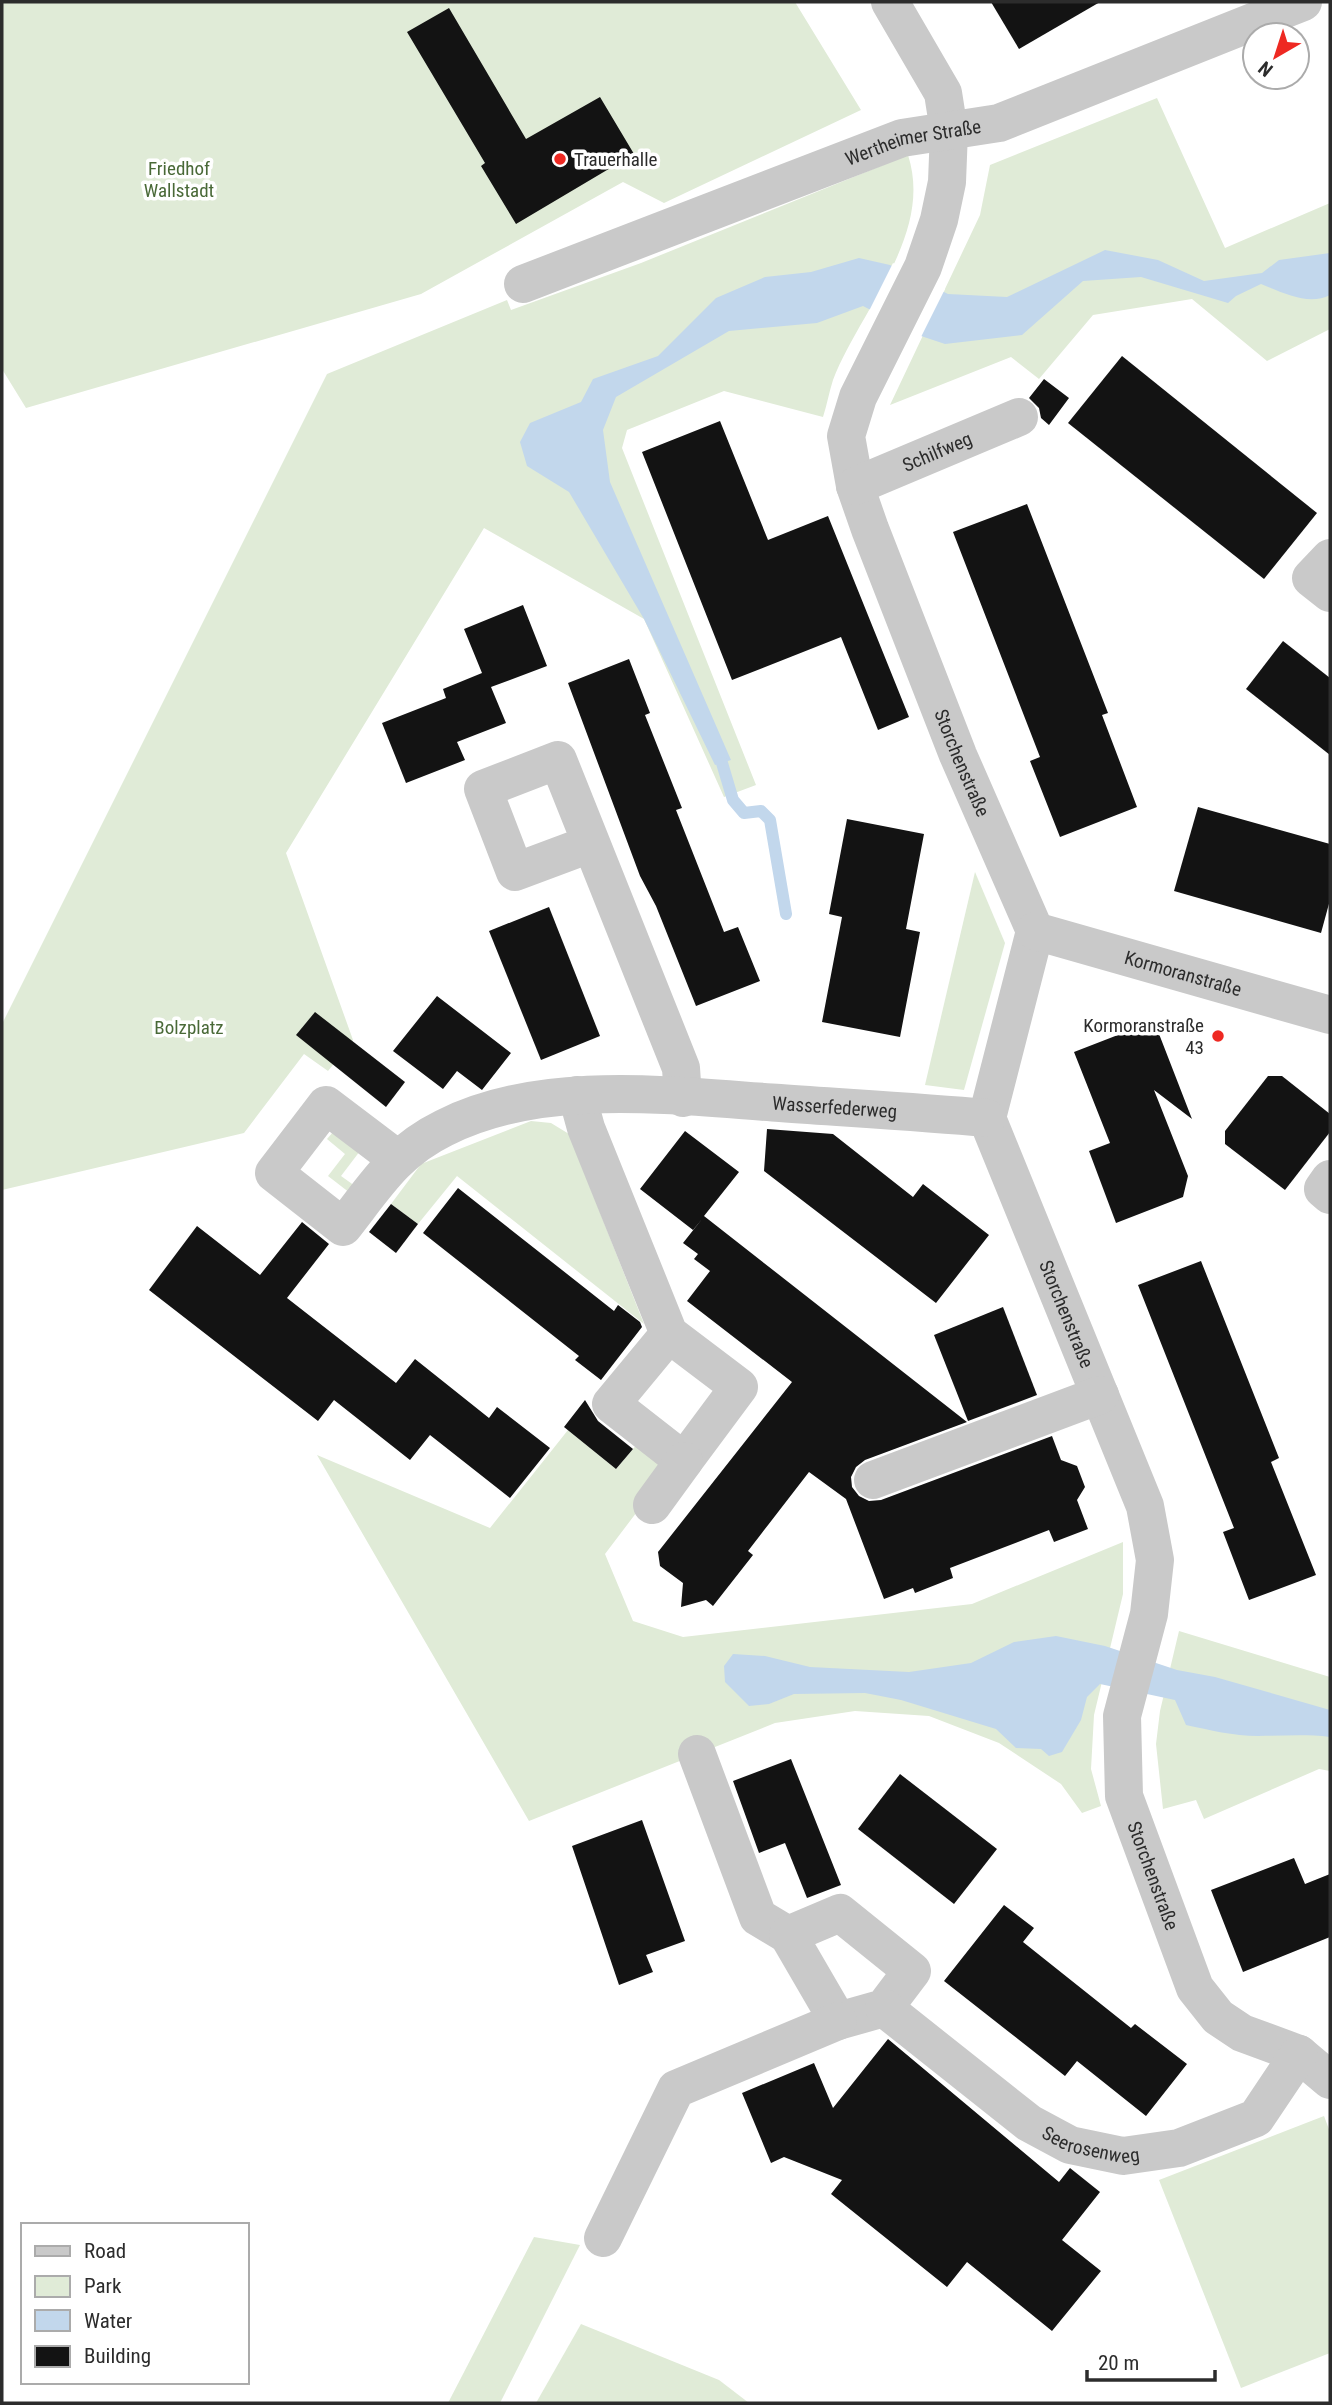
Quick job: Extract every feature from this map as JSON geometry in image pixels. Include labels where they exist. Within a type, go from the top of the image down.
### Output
[{"type":"street","name":"Storchenstraße","points":[[890,2],[943,93],[949,131],[947,182],[939,220],[923,267],[858,397],[846,436],[855,486],[958,755],[1035,931]]},
{"type":"street","name":"Wertheimer Straße","points":[[523,284],[902,138],[999,123],[1303,2]]},
{"type":"street","name":"Schilfweg","points":[[855,486],[1019,417]]},
{"type":"street","points":[[1330,558],[1311,578],[1330,593]]},
{"type":"street","points":[[590,844],[681,1068],[683,1098]]},
{"type":"street","name":"Kormoranstraße","points":[[1035,931],[1330,1015]]},
{"type":"street","points":[[987,1118],[1035,931]]},
{"type":"street","points":[[577,1095],[586,1128],[669,1334],[739,1387],[652,1505]]},
{"type":"street","name":"Wasserfederweg","points":[[396,1158],[444,1128],[500,1107],[577,1095],[683,1098],[987,1118]]},
{"type":"street","name":"Storchenstraße","points":[[987,1118],[1144,1506],[1155,1560],[1144,1631],[1122,1716],[1124,1796],[1195,1988],[1218,2017],[1242,2033],[1299,2054],[1330,2080]]},
{"type":"street","points":[[669,1334],[611,1404],[684,1461]]},
{"type":"street","name":"Storchenstraße","points":[[873,1480],[1100,1395]]},
{"type":"street","points":[[697,1754],[758,1917],[788,1935],[838,2021]]},
{"type":"street","points":[[603,2238],[676,2090],[838,2021],[884,2008],[912,1971],[840,1913],[788,1935]]},
{"type":"street","name":"Seerosenweg","points":[[884,2008],[1029,2123],[1070,2145],[1124,2156],[1179,2148],[1256,2118],[1299,2054]]},
{"type":"green space","name":"Friedhof Wallstadt","points":[[2,2],[795,2],[861,110],[664,203],[623,182],[421,294],[26,408],[2,369]]},
{"type":"green space","points":[[1157,98],[1225,248],[1330,203],[1330,329],[1267,361],[1192,299],[1093,315],[1039,379],[1011,357],[890,405],[980,215],[990,165]]},
{"type":"green space","name":"Bolzplatz","points":[[908,155],[913,185],[911,214],[903,243],[833,380],[823,417],[724,391],[627,430],[622,448],[756,785],[724,797],[644,619],[484,528],[286,853],[353,1040],[328,1071],[304,1054],[244,1133],[2,1190],[2,1024],[327,374],[507,300],[511,310],[641,263]]},
{"type":"green space","points":[[975,872],[1005,943],[964,1090],[925,1085]]},
{"type":"green space","points":[[531,1121],[551,1123],[569,1134],[644,1324],[457,1176],[418,1224],[391,1204],[421,1164]]},
{"type":"green space","points":[[334,1131],[360,1151],[341,1176],[355,1186],[350,1193],[328,1176],[345,1154],[327,1139]]},
{"type":"green space","points":[[568,1430],[616,1469],[638,1443],[662,1462],[649,1496],[605,1554],[633,1621],[683,1637],[972,1604],[1123,1542],[1123,1594],[1094,1715],[1091,1769],[1101,1806],[1082,1813],[1061,1784],[999,1743],[929,1716],[855,1711],[775,1723],[529,1821],[317,1455],[490,1528]]},
{"type":"green space","points":[[1179,1631],[1330,1677],[1330,1771],[1319,1769],[1204,1819],[1196,1800],[1163,1809],[1156,1744],[1160,1711]]},
{"type":"green space","points":[[1324,2116],[1330,2132],[1330,2353],[1241,2388],[1159,2180]]},
{"type":"green space","points":[[534,2237],[580,2245],[500,2403],[448,2403]]},
{"type":"green space","points":[[581,2324],[719,2380],[749,2403],[536,2403]]},
{"type":"water","points":[[1105,250],[1158,260],[1204,281],[1262,273],[1279,260],[1330,253],[1330,295],[1305,299],[1261,284],[1228,303],[1141,277],[1083,281],[1022,335],[945,344],[921,336],[863,306],[817,323],[729,331],[616,397],[603,430],[610,482],[731,760],[715,765],[644,619],[569,492],[527,466],[520,442],[530,423],[581,402],[593,379],[658,356],[716,298],[765,277],[811,272],[859,258],[890,265],[948,294],[1007,297]]},
{"type":"water","points":[[1056,1636],[1105,1646],[1177,1670],[1215,1677],[1330,1710],[1330,1737],[1240,1735],[1186,1725],[1175,1700],[1100,1684],[1087,1697],[1081,1720],[1062,1752],[1049,1756],[1041,1749],[1016,1748],[996,1729],[901,1700],[865,1693],[794,1694],[769,1704],[749,1706],[725,1682],[724,1666],[733,1654],[765,1656],[810,1667],[909,1672],[971,1663],[1014,1642]]},
{"type":"pier","points":[[893,263],[945,289],[920,339],[868,313]]},
{"type":"building","points":[[991,2],[1100,2],[1019,49]]},
{"type":"building","points":[[449,8],[526,139],[600,97],[634,154],[516,224],[481,166],[485,163],[407,32]]},
{"type":"building","points":[[1122,356],[1317,513],[1264,579],[1068,423]]},
{"type":"building","points":[[1044,379],[1069,398],[1049,425],[1041,418],[1039,408],[1029,398]]},
{"type":"building","points":[[720,421],[768,540],[828,516],[909,717],[878,730],[841,637],[732,680],[642,452]]},
{"type":"building","points":[[1027,504],[1108,713],[1102,715],[1137,807],[1060,837],[1030,761],[1040,757],[953,532]]},
{"type":"building","points":[[523,605],[547,666],[491,687],[506,723],[457,742],[465,760],[406,783],[382,723],[446,698],[443,689],[482,673],[464,629]]},
{"type":"building","points":[[1283,641],[1330,678],[1330,755],[1246,689]]},
{"type":"building","points":[[629,659],[650,713],[645,715],[682,808],[676,810],[724,932],[738,927],[760,981],[696,1006],[656,906],[640,876],[568,683]]},
{"type":"building","points":[[1198,807],[1330,844],[1330,900],[1321,933],[1174,891]]},
{"type":"building","points":[[847,819],[924,834],[906,929],[920,932],[900,1037],[822,1022],[842,917],[829,914]]},
{"type":"building","points":[[549,907],[600,1036],[541,1060],[489,931]]},
{"type":"building","points":[[437,996],[511,1053],[482,1090],[457,1071],[443,1089],[393,1051]]},
{"type":"building","points":[[315,1012],[405,1082],[386,1107],[296,1035]]},
{"type":"building","points":[[1154,1021],[1192,1119],[1154,1090],[1188,1176],[1183,1197],[1116,1223],[1089,1151],[1110,1143],[1074,1052]]},
{"type":"building","points":[[1268,1076],[1282,1076],[1330,1114],[1330,1132],[1285,1190],[1225,1144],[1225,1131]]},
{"type":"building","points":[[767,1129],[833,1134],[913,1197],[923,1184],[989,1235],[936,1303],[764,1171]]},
{"type":"building","points":[[685,1131],[739,1172],[704,1216],[967,1422],[865,1460],[856,1467],[851,1477],[852,1487],[859,1496],[869,1501],[881,1500],[1052,1436],[1061,1460],[1077,1466],[1085,1487],[1077,1500],[1088,1529],[1054,1542],[1049,1530],[950,1568],[953,1578],[915,1593],[913,1588],[884,1599],[846,1499],[809,1472],[748,1551],[753,1555],[713,1606],[706,1600],[681,1607],[683,1583],[660,1566],[658,1552],[792,1382],[687,1301],[710,1271],[694,1259],[698,1254],[683,1243],[702,1219],[693,1230],[640,1189]]},
{"type":"building","points":[[458,1188],[614,1311],[618,1305],[640,1322],[642,1327],[601,1380],[575,1360],[579,1356],[423,1233]]},
{"type":"building","points":[[391,1204],[418,1224],[396,1253],[369,1232]]},
{"type":"building","points":[[302,1222],[329,1244],[287,1298],[396,1383],[415,1359],[489,1418],[497,1407],[550,1448],[510,1498],[430,1435],[410,1460],[334,1400],[318,1421],[149,1290],[197,1226],[260,1275]]},
{"type":"building","points":[[1201,1261],[1279,1458],[1271,1462],[1316,1575],[1249,1600],[1223,1532],[1234,1528],[1138,1285]]},
{"type":"building","points":[[1003,1307],[1037,1395],[968,1421],[934,1335]]},
{"type":"building","points":[[585,1400],[598,1421],[633,1449],[616,1469],[564,1427]]},
{"type":"building","points":[[791,1759],[841,1885],[807,1898],[785,1843],[759,1853],[733,1781]]},
{"type":"building","points":[[900,1774],[997,1849],[954,1904],[858,1829]]},
{"type":"building","points":[[642,1820],[685,1941],[646,1955],[653,1972],[619,1985],[572,1846]]},
{"type":"building","points":[[1294,1858],[1305,1884],[1330,1874],[1330,1937],[1243,1972],[1211,1890]]},
{"type":"building","points":[[1004,1905],[1034,1928],[1023,1942],[1131,2028],[1135,2024],[1187,2064],[1146,2116],[1077,2061],[1065,2076],[944,1981]]},
{"type":"building","points":[[888,2039],[1059,2182],[1070,2168],[1100,2192],[1062,2240],[1101,2271],[1052,2331],[967,2262],[947,2287],[831,2194],[842,2180],[784,2157],[771,2163],[742,2093],[814,2063],[833,2108]]},
{"type":"waterway","points":[[722,763],[733,800],[744,813],[761,811],[770,820],[786,914]]},
{"type":"place","name":"Trauerhalle","points":[[560,159]]},
{"type":"place","name":"Kormoranstraße 43","points":[[1218,1036]]}]
